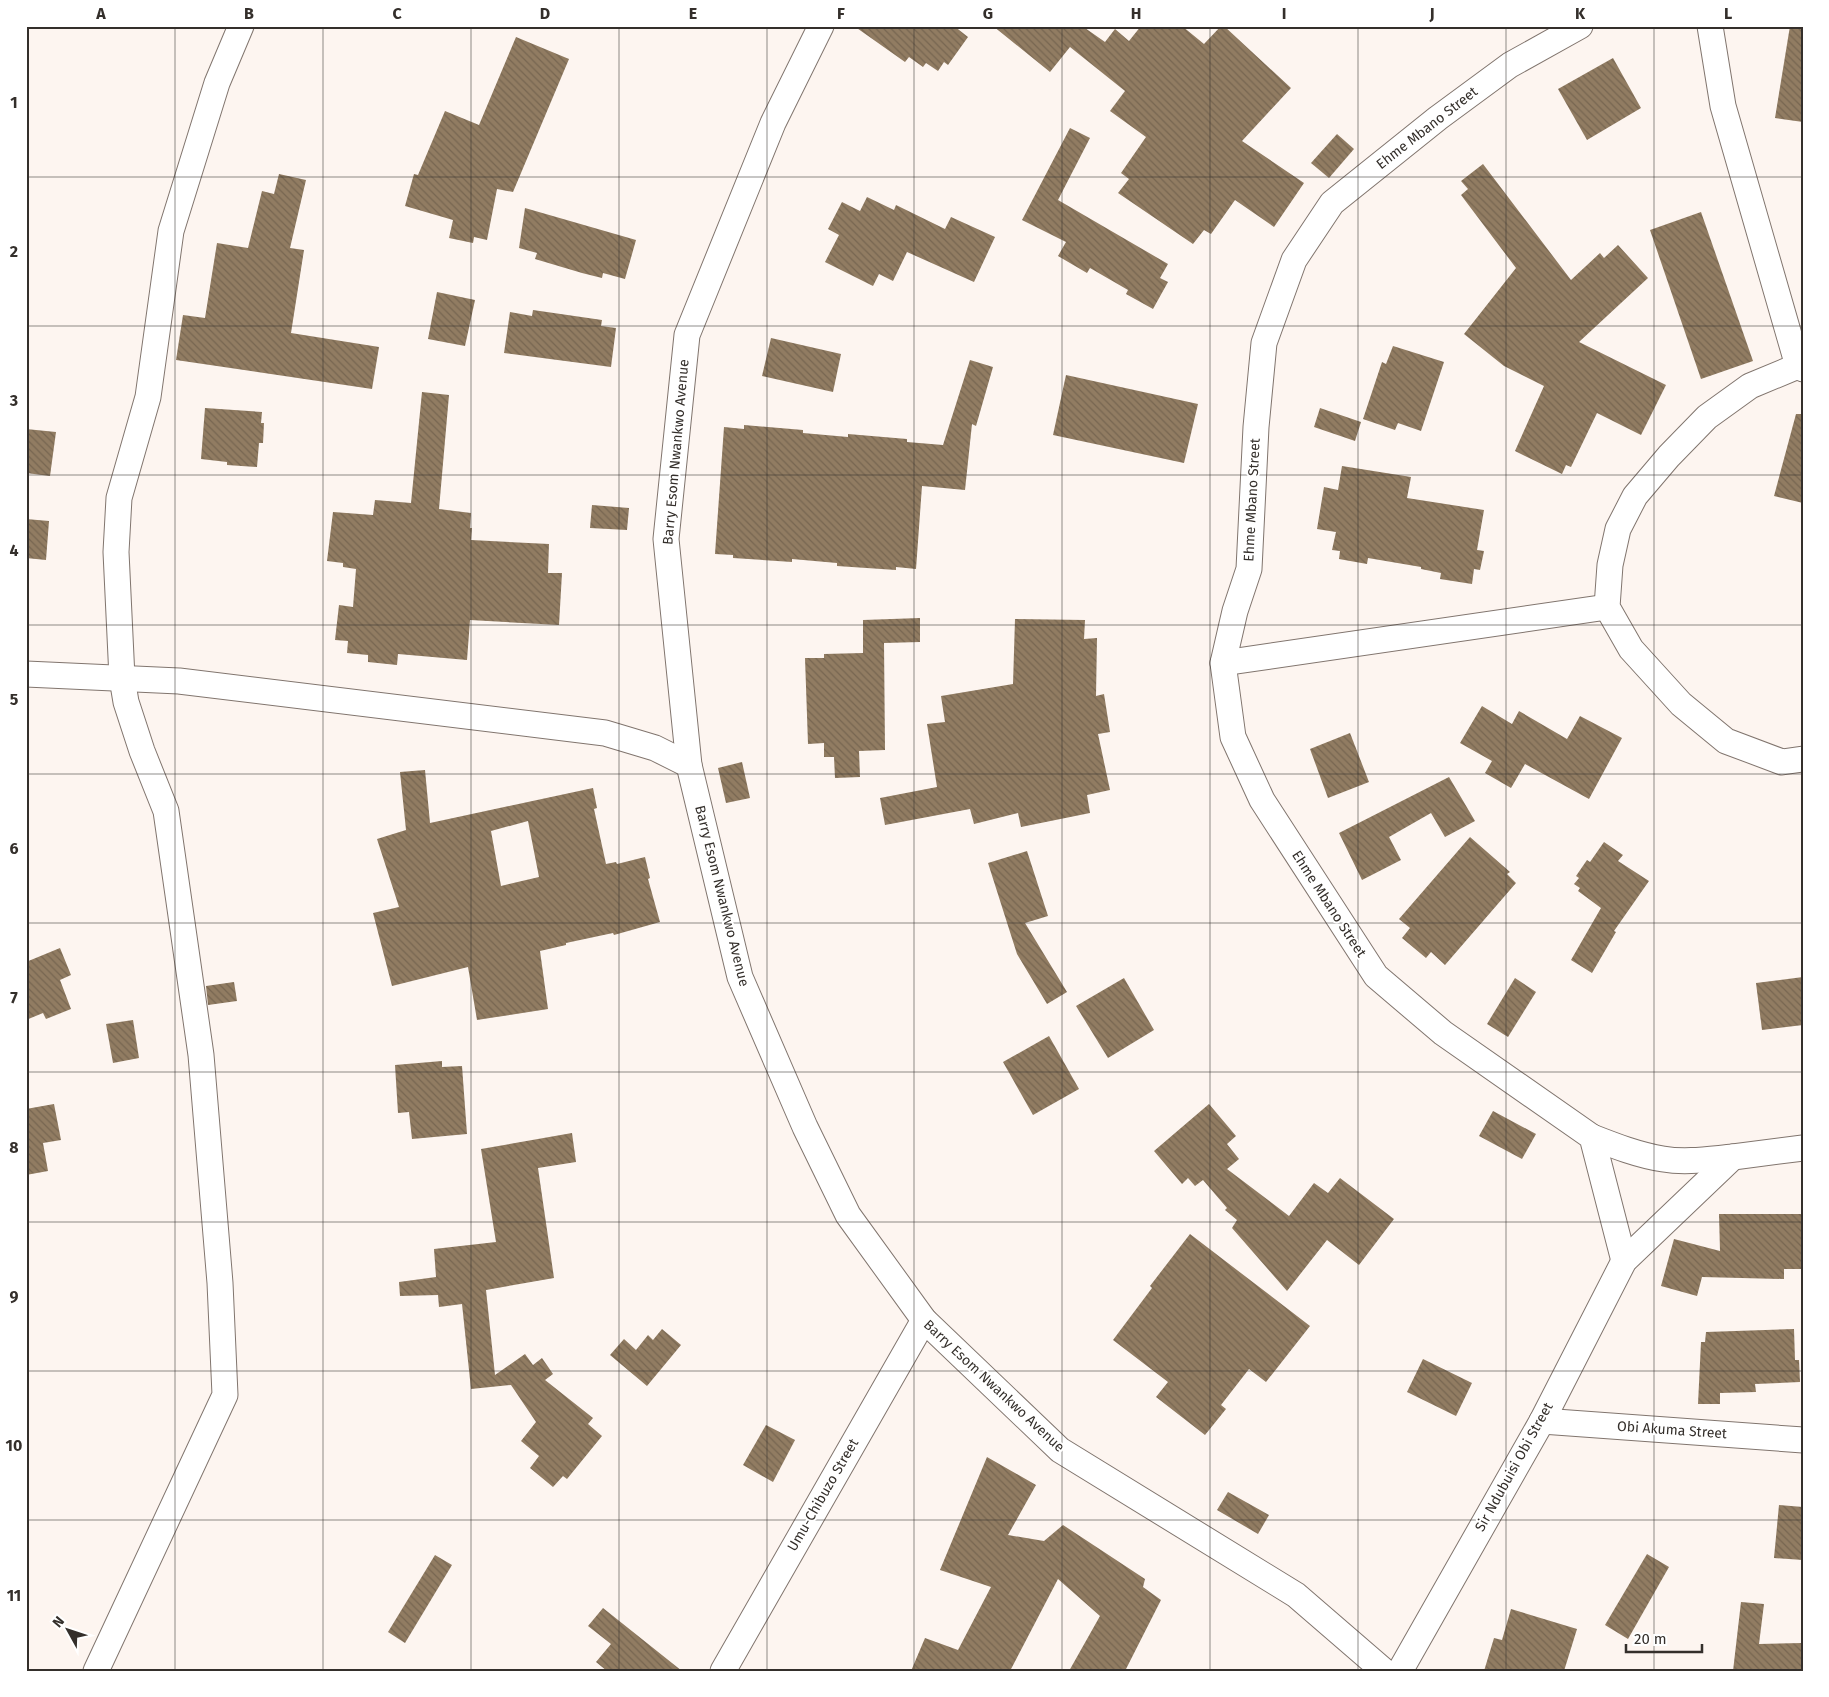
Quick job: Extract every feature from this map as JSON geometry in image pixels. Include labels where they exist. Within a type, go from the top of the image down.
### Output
[{"type":"street","points":[[96,1671],[225,1395],[220,1282],[201,1055],[166,811],[142,751],[126,702],[122,678],[116,552],[119,498],[148,397],[170,230],[217,83],[241,26]]},
{"type":"street","name":"Barry Esom Nwankwo Avenue","points":[[821,26],[774,122],[687,335],[666,540],[689,765],[740,977],[805,1127],[848,1215],[924,1320],[1060,1450],[1296,1595],[1384,1671]]},
{"type":"street","name":"Ehme Mbano Street","points":[[1580,26],[1510,65],[1438,118],[1332,203],[1294,260],[1264,343],[1256,427],[1249,569],[1235,611],[1223,663],[1233,737],[1262,800],[1376,976],[1443,1034],[1592,1137],[1627,1150],[1664,1159],[1699,1160],[1733,1158],[1803,1148]]},
{"type":"street","points":[[1710,26],[1723,106],[1800,368],[1750,386],[1707,417],[1669,456],[1635,496],[1618,529],[1610,565],[1607,607],[1631,649],[1681,704],[1726,741],[1782,762],[1803,759]]},
{"type":"street","points":[[1223,663],[1607,607]]},
{"type":"street","points":[[26,674],[180,681],[605,733],[656,748],[689,765]]},
{"type":"street","points":[[1592,1137],[1624,1261]]},
{"type":"street","name":"Sir Ndubuisi Obi Street","points":[[1400,1671],[1542,1421],[1624,1261],[1733,1158]]},
{"type":"street","name":"Umu-Chibuzo Street","points":[[723,1671],[924,1320]]},
{"type":"street","name":"Obi Akuma Street","points":[[1542,1421],[1803,1440]]},
{"type":"building","points":[[854,26],[954,26],[968,37],[948,65],[944,62],[938,71],[926,63],[923,67],[909,57],[905,62]]},
{"type":"building","points":[[993,26],[1086,26],[1085,28],[1105,42],[1115,29],[1129,41],[1141,26],[1182,26],[1204,44],[1221,26],[1224,26],[1291,88],[1242,141],[1304,183],[1274,227],[1235,200],[1211,234],[1204,230],[1193,244],[1118,193],[1129,179],[1121,173],[1146,137],[1110,111],[1125,91],[1070,47],[1050,72]]},
{"type":"building","points":[[1790,26],[1803,26],[1803,122],[1775,118]]},
{"type":"building","points":[[516,37],[569,59],[513,192],[497,189],[487,240],[474,237],[473,243],[449,238],[453,220],[405,206],[414,174],[418,175],[445,111],[479,125]]},
{"type":"building","points":[[1613,58],[1641,108],[1587,140],[1558,89]]},
{"type":"building","points":[[1070,128],[1090,138],[1058,200],[1168,264],[1160,278],[1168,282],[1153,309],[1126,294],[1128,290],[1090,268],[1087,273],[1058,256],[1066,242],[1022,220]]},
{"type":"building","points":[[1337,134],[1354,149],[1329,178],[1311,163]]},
{"type":"building","points":[[1483,164],[1571,280],[1600,253],[1604,258],[1618,245],[1648,278],[1579,342],[1666,385],[1641,435],[1597,413],[1571,467],[1566,465],[1562,474],[1515,451],[1544,386],[1504,366],[1464,334],[1516,268],[1461,195],[1468,189],[1461,181]]},
{"type":"building","points":[[279,174],[306,180],[290,248],[304,250],[291,333],[379,347],[372,389],[176,360],[183,315],[205,318],[217,243],[248,248],[262,191],[274,194]]},
{"type":"building","points":[[867,197],[894,210],[896,205],[945,229],[951,217],[995,237],[974,282],[907,252],[893,281],[879,274],[873,286],[825,262],[839,235],[828,229],[842,202],[860,211]]},
{"type":"building","points":[[525,208],[636,240],[625,279],[603,273],[602,278],[582,273],[535,259],[537,253],[519,248]]},
{"type":"building","points":[[1701,212],[1753,361],[1701,379],[1650,230]]},
{"type":"building","points":[[437,292],[475,300],[465,346],[428,339]]},
{"type":"building","points":[[533,310],[602,320],[601,326],[616,328],[611,367],[504,353],[510,312],[532,316]]},
{"type":"building","points":[[771,338],[841,354],[833,392],[762,376]]},
{"type":"building","points":[[1393,346],[1444,362],[1421,431],[1398,423],[1395,430],[1363,419],[1382,362],[1386,364]]},
{"type":"building","points":[[970,360],[993,367],[976,426],[972,424],[965,490],[922,486],[916,569],[896,567],[896,570],[837,566],[837,563],[792,559],[792,562],[733,558],[733,555],[715,554],[724,427],[744,429],[744,425],[803,430],[803,433],[848,437],[848,434],[907,439],[907,442],[943,445]]},
{"type":"building","points":[[1066,375],[1198,404],[1184,463],[1053,435]]},
{"type":"building","points":[[422,392],[449,395],[439,509],[471,513],[471,540],[549,544],[548,573],[562,573],[559,625],[470,620],[467,660],[398,654],[397,665],[368,662],[368,655],[347,653],[348,641],[335,640],[339,605],[353,607],[356,569],[343,567],[343,563],[327,561],[333,512],[373,515],[375,500],[411,503]]},
{"type":"building","points":[[205,408],[262,412],[261,423],[264,423],[263,443],[259,443],[257,467],[227,465],[227,462],[201,459]]},
{"type":"building","points":[[1320,408],[1361,422],[1355,441],[1314,427]]},
{"type":"building","points":[[1796,414],[1803,414],[1803,503],[1774,496]]},
{"type":"building","points":[[26,429],[56,432],[50,476],[26,473]]},
{"type":"building","points":[[1342,466],[1411,477],[1407,498],[1484,510],[1477,550],[1484,551],[1480,570],[1474,569],[1472,584],[1440,579],[1441,573],[1421,569],[1421,567],[1368,558],[1367,564],[1339,559],[1340,551],[1332,550],[1336,532],[1317,529],[1324,487],[1338,490]]},
{"type":"building","points":[[592,505],[629,508],[627,530],[590,528]]},
{"type":"building","points":[[26,519],[49,521],[46,560],[26,558]]},
{"type":"building","points":[[920,618],[920,642],[884,643],[885,750],[859,751],[860,777],[835,778],[834,757],[824,757],[824,743],[808,744],[805,658],[824,658],[824,654],[863,653],[863,620]]},
{"type":"building","points":[[1015,619],[1085,620],[1084,639],[1097,638],[1096,696],[1104,694],[1110,732],[1098,734],[1110,790],[1087,795],[1090,813],[1021,827],[1018,813],[974,824],[970,809],[885,825],[880,798],[937,787],[927,724],[945,722],[941,696],[1013,684]]},
{"type":"building","points":[[1482,706],[1512,724],[1519,711],[1567,739],[1580,716],[1622,738],[1589,799],[1525,764],[1511,788],[1485,773],[1492,761],[1460,743]]},
{"type":"building","points":[[1350,733],[1369,782],[1328,798],[1310,749]]},
{"type":"building","points":[[742,762],[750,798],[726,803],[718,768]]},
{"type":"building","points":[[425,770],[430,823],[593,788],[597,808],[594,809],[606,864],[616,862],[617,864],[645,857],[650,878],[648,879],[660,922],[614,935],[613,933],[566,943],[566,945],[540,951],[548,1009],[477,1020],[468,967],[392,986],[373,913],[399,907],[377,839],[406,830],[400,772]],"holes":[[[528,821],[539,877],[501,886],[491,831]]]},
{"type":"building","points":[[1449,777],[1475,821],[1445,837],[1431,813],[1389,837],[1401,860],[1362,880],[1339,833]]},
{"type":"building","points":[[1470,837],[1510,872],[1507,874],[1516,883],[1445,965],[1431,952],[1426,958],[1402,938],[1410,928],[1399,919]]},
{"type":"building","points":[[1604,842],[1623,855],[1618,861],[1649,881],[1614,931],[1616,932],[1592,973],[1571,960],[1601,908],[1578,891],[1580,888],[1574,884],[1579,878],[1576,876],[1587,860],[1590,862]]},
{"type":"building","points":[[1027,851],[1048,916],[1025,923],[1067,992],[1047,1004],[1017,954],[988,863]]},
{"type":"building","points":[[60,948],[71,975],[60,980],[71,1009],[46,1019],[43,1013],[26,1020],[26,962]]},
{"type":"building","points":[[1803,977],[1803,1025],[1762,1030],[1756,983]]},
{"type":"building","points":[[1124,978],[1154,1030],[1108,1058],[1076,1006]]},
{"type":"building","points":[[1515,978],[1536,992],[1508,1037],[1487,1024]]},
{"type":"building","points":[[234,982],[237,1001],[208,1005],[206,986]]},
{"type":"building","points":[[133,1020],[139,1058],[113,1063],[106,1024]]},
{"type":"building","points":[[1049,1036],[1079,1089],[1033,1115],[1003,1062]]},
{"type":"building","points":[[442,1061],[442,1067],[462,1066],[467,1134],[412,1139],[409,1112],[398,1113],[395,1065]]},
{"type":"building","points":[[54,1104],[61,1140],[43,1143],[48,1171],[26,1175],[26,1109]]},
{"type":"building","points":[[1209,1104],[1236,1136],[1227,1144],[1239,1159],[1227,1169],[1289,1216],[1314,1183],[1328,1193],[1340,1178],[1394,1219],[1359,1265],[1327,1240],[1287,1291],[1232,1228],[1237,1220],[1225,1210],[1227,1208],[1203,1180],[1195,1186],[1188,1178],[1182,1184],[1154,1151]]},
{"type":"building","points":[[1493,1111],[1536,1134],[1522,1159],[1479,1136]]},
{"type":"building","points":[[572,1133],[576,1162],[538,1168],[554,1278],[486,1290],[495,1375],[525,1354],[533,1365],[542,1358],[553,1374],[545,1380],[593,1418],[588,1424],[602,1436],[567,1479],[563,1476],[553,1487],[530,1468],[539,1456],[521,1441],[536,1422],[511,1385],[471,1389],[462,1304],[439,1307],[438,1295],[400,1296],[399,1282],[436,1277],[434,1249],[496,1242],[481,1149]]},
{"type":"building","points":[[1719,1214],[1801,1214],[1801,1269],[1784,1269],[1784,1279],[1702,1277],[1697,1296],[1661,1286],[1674,1239],[1720,1251]]},
{"type":"building","points":[[1190,1234],[1310,1326],[1266,1382],[1249,1369],[1221,1405],[1226,1409],[1205,1435],[1156,1397],[1168,1382],[1113,1340],[1152,1288],[1150,1286]]},
{"type":"building","points":[[662,1329],[681,1345],[647,1386],[610,1355],[624,1339],[636,1350],[648,1335],[653,1340]]},
{"type":"building","points":[[1794,1329],[1795,1360],[1799,1360],[1800,1382],[1755,1384],[1756,1392],[1720,1393],[1720,1404],[1698,1404],[1701,1342],[1705,1342],[1706,1332]]},
{"type":"building","points":[[1423,1359],[1472,1383],[1456,1416],[1407,1392]]},
{"type":"building","points":[[766,1425],[795,1440],[773,1482],[743,1465]]},
{"type":"building","points":[[987,1457],[1036,1485],[1008,1535],[1044,1541],[1063,1525],[1145,1579],[1143,1587],[1161,1600],[1125,1671],[1069,1671],[1100,1616],[1058,1579],[1010,1671],[911,1671],[925,1638],[958,1650],[991,1587],[940,1570]]},
{"type":"building","points":[[1228,1492],[1269,1515],[1258,1534],[1217,1510]]},
{"type":"building","points":[[1779,1505],[1803,1507],[1803,1560],[1774,1558]]},
{"type":"building","points":[[1647,1554],[1669,1567],[1628,1639],[1605,1625]]},
{"type":"building","points":[[435,1555],[452,1565],[405,1643],[388,1632]]},
{"type":"building","points":[[1741,1602],[1764,1604],[1759,1644],[1803,1643],[1803,1671],[1733,1671]]},
{"type":"building","points":[[603,1608],[682,1671],[607,1671],[596,1662],[611,1644],[588,1626]]},
{"type":"building","points":[[1511,1609],[1577,1629],[1564,1671],[1484,1671],[1494,1638],[1502,1640]]}]
